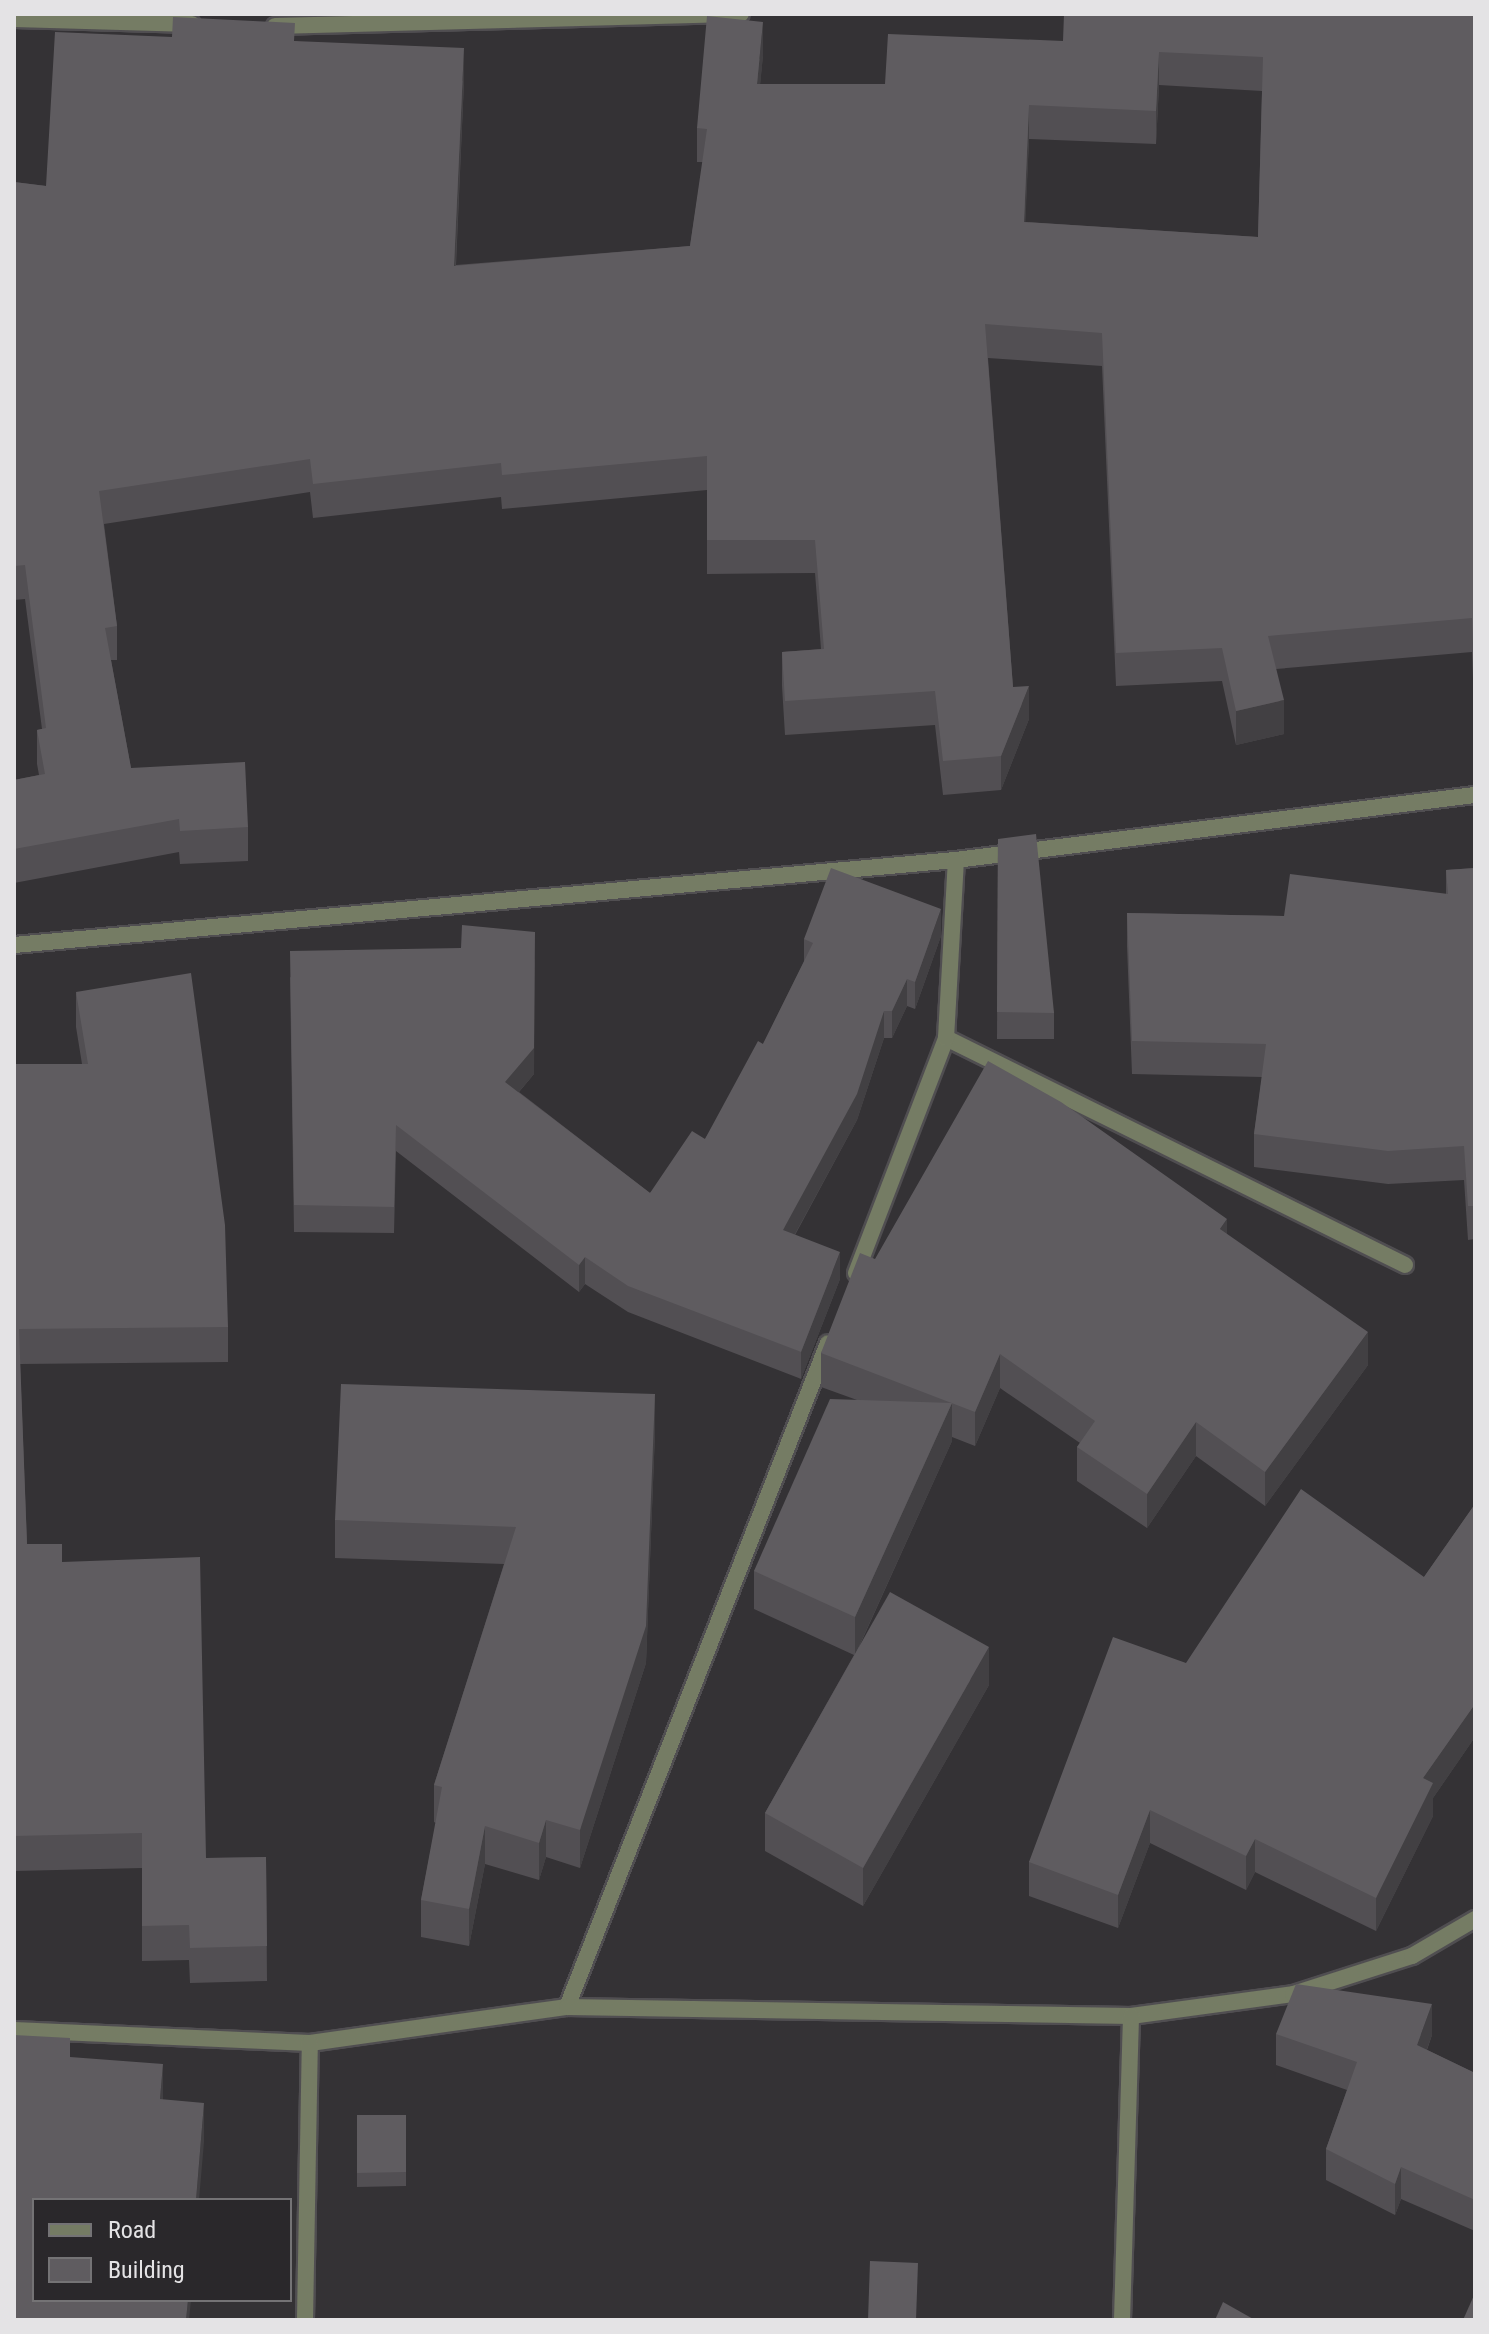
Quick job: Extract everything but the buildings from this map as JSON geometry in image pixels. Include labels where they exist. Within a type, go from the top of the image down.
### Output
[{"type":"street","points":[[252,26],[317,21],[741,14]]},
{"type":"street","points":[[14,19],[205,24]]},
{"type":"street","points":[[14,945],[956,860],[1475,795]]},
{"type":"street","points":[[851,1286],[946,1038],[956,860]]},
{"type":"street","points":[[946,1038],[1405,1265]]},
{"type":"street","points":[[567,2007],[833,1330]]},
{"type":"street","points":[[14,2030],[310,2043],[567,2007],[1131,2016],[1293,1994],[1412,1956],[1475,1919]]},
{"type":"street","points":[[1122,2320],[1131,2016]]},
{"type":"street","points":[[305,2320],[310,2043]]}]
